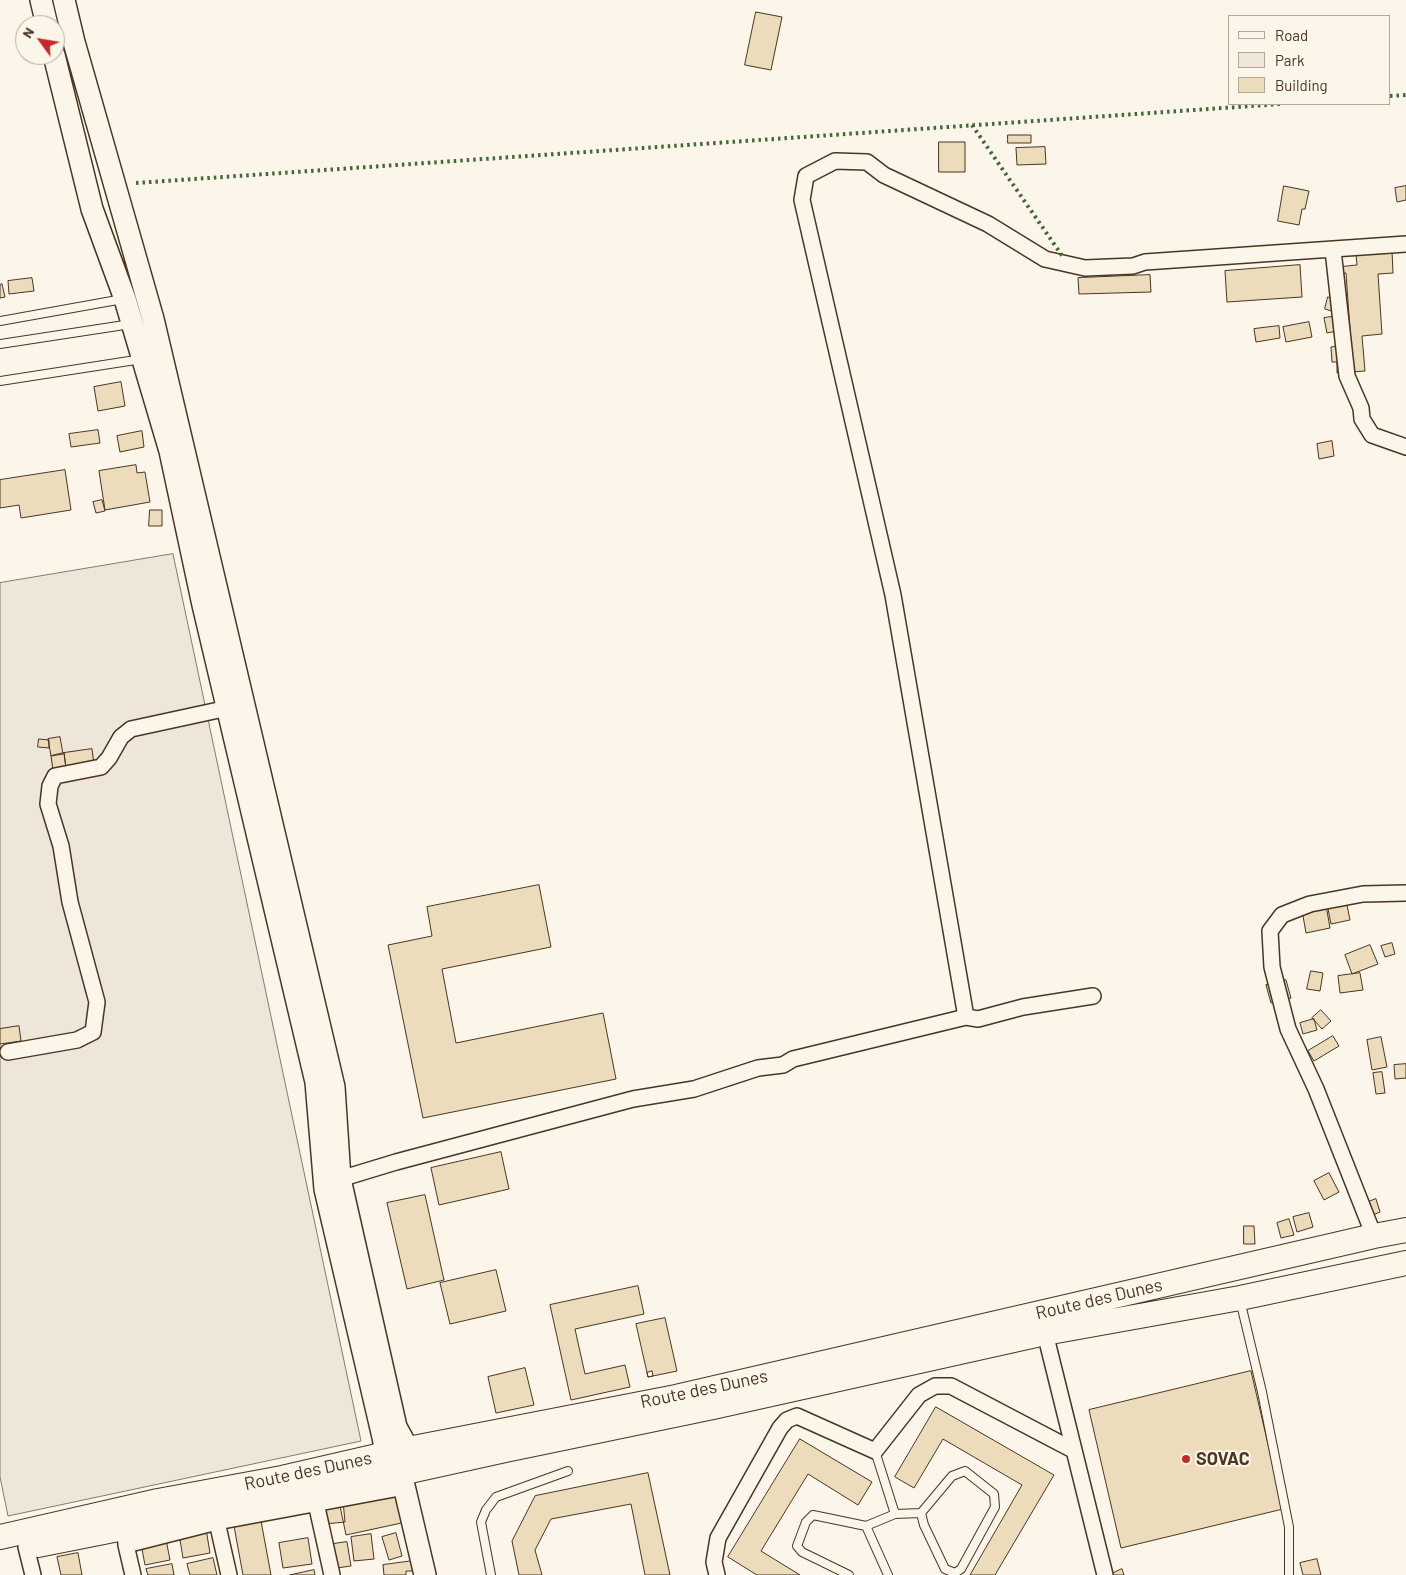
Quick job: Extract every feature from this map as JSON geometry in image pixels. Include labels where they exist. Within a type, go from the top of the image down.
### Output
[{"type":"main road","name":"Route des Dunes","points":[[0,1537],[158,1501],[282,1478],[408,1449],[676,1397],[1406,1230]]},
{"type":"main road","name":"Route des Dunes","points":[[0,1553],[26,1547],[125,1536],[403,1480],[505,1450],[713,1407],[1045,1333],[1240,1298],[1406,1263]]},
{"type":"street","points":[[41,0],[44,15]]},
{"type":"street","points":[[64,0],[142,321],[334,1087],[340,1179],[396,1427],[408,1449]]},
{"type":"street","points":[[56,65],[92,209],[125,299],[142,321],[142,359],[170,451],[203,605],[316,1082],[325,1189],[386,1454]]},
{"type":"street","points":[[966,1017],[893,595],[802,200],[806,176],[835,161],[867,162],[884,175],[988,224],[1045,259],[1085,268],[1133,266],[1145,262],[1406,244]]},
{"type":"street","points":[[1332,250],[1347,376],[1361,408],[1362,418],[1372,435],[1406,447]]},
{"type":"street","points":[[8,1052],[77,1040],[93,1032],[96,1017],[97,1002],[70,902],[61,846],[48,804],[50,786],[55,776],[101,767],[109,758],[121,737],[131,730],[228,708]]},
{"type":"street","points":[[1374,1236],[1316,1089],[1288,1029],[1272,966],[1270,931],[1282,915],[1310,904],[1363,894],[1406,893]]},
{"type":"street","points":[[340,1179],[396,1162],[633,1099],[694,1089],[758,1068],[784,1065],[793,1059],[966,1017],[978,1019],[1023,1007],[1093,996]]},
{"type":"street","points":[[1045,1333],[1105,1575]]},
{"type":"street","points":[[717,1575],[714,1562],[718,1538],[780,1428],[787,1420],[797,1416],[874,1451],[919,1395],[935,1386],[951,1386],[1073,1450]]},
{"type":"street","points":[[133,1575],[125,1536],[217,1522],[316,1503],[403,1480],[425,1575]]},
{"type":"street","points":[[316,1503],[332,1575]]},
{"type":"street","points":[[217,1522],[229,1575]]},
{"type":"street","points":[[26,1547],[33,1575]]},
{"type":"lane","points":[[0,322],[125,299]]},
{"type":"lane","points":[[0,344],[142,321]]},
{"type":"lane","points":[[0,381],[142,359]]},
{"type":"lane","points":[[1240,1298],[1290,1527],[1289,1575]]},
{"type":"lane","points":[[874,1451],[895,1514]]},
{"type":"lane","points":[[492,1575],[481,1522],[491,1503],[496,1497],[568,1471]]},
{"type":"lane","points":[[849,1575],[802,1552],[797,1546],[806,1522],[813,1515],[866,1526],[895,1514],[921,1513],[952,1476],[965,1471],[994,1494],[996,1507],[961,1569],[955,1572],[945,1569],[924,1525],[921,1513]]},
{"type":"lane","points":[[866,1526],[888,1575]]},
{"type":"green space","points":[[173,554],[361,1441],[8,1516],[0,1477],[0,583]]},
{"type":"building","points":[[756,12],[782,17],[771,70],[745,65]]},
{"type":"building","points":[[1008,135],[1031,135],[1031,143],[1008,143]]},
{"type":"building","points":[[939,142],[965,142],[965,172],[939,172]]},
{"type":"building","points":[[1045,147],[1046,164],[1017,165],[1016,148]]},
{"type":"building","points":[[1284,186],[1309,191],[1305,209],[1302,209],[1299,225],[1278,221]]},
{"type":"building","points":[[1406,186],[1406,200],[1397,202],[1395,188]]},
{"type":"building","points":[[1392,251],[1393,273],[1378,274],[1382,334],[1362,336],[1365,371],[1337,373],[1337,362],[1332,362],[1331,347],[1351,345],[1346,273],[1337,273],[1337,267],[1357,265],[1356,254]]},
{"type":"building","points":[[1300,265],[1302,297],[1227,302],[1225,271]]},
{"type":"building","points":[[1150,275],[1151,292],[1079,294],[1078,278]]},
{"type":"building","points":[[32,278],[34,291],[9,294],[8,281]]},
{"type":"building","points":[[2,284],[5,297],[0,298],[0,285]]},
{"type":"building","points":[[1328,297],[1341,301],[1338,313],[1325,309]]},
{"type":"building","points":[[1345,315],[1347,329],[1327,333],[1324,318]]},
{"type":"building","points":[[1309,322],[1312,337],[1286,342],[1283,327]]},
{"type":"building","points":[[1279,326],[1280,338],[1256,342],[1254,329]]},
{"type":"building","points":[[121,382],[125,406],[98,411],[94,387]]},
{"type":"building","points":[[98,430],[100,443],[71,447],[69,434]]},
{"type":"building","points":[[142,431],[144,447],[120,452],[117,436]]},
{"type":"building","points":[[1332,441],[1334,456],[1319,459],[1317,444]]},
{"type":"building","points":[[136,465],[137,473],[145,472],[150,502],[105,510],[99,471]]},
{"type":"building","points":[[65,470],[71,510],[21,518],[19,505],[0,508],[0,480]]},
{"type":"building","points":[[102,500],[105,511],[96,513],[93,502]]},
{"type":"building","points":[[150,510],[162,510],[162,526],[149,526]]},
{"type":"building","points":[[60,737],[63,754],[51,756],[48,739]]},
{"type":"building","points":[[39,739],[49,740],[49,748],[38,747]]},
{"type":"building","points":[[92,749],[94,764],[66,768],[64,753]]},
{"type":"building","points":[[64,753],[66,768],[53,770],[51,756]]},
{"type":"building","points":[[539,885],[551,947],[442,969],[456,1043],[603,1013],[616,1079],[423,1118],[388,945],[432,936],[427,907]]},
{"type":"building","points":[[1346,900],[1350,920],[1331,924],[1327,904]]},
{"type":"building","points":[[1326,905],[1330,928],[1306,933],[1302,910]]},
{"type":"building","points":[[1392,943],[1395,954],[1385,957],[1381,946]]},
{"type":"building","points":[[1370,945],[1378,964],[1352,974],[1345,955]]},
{"type":"building","points":[[1311,971],[1323,973],[1320,991],[1307,989]]},
{"type":"building","points":[[1360,973],[1363,990],[1340,993],[1338,976]]},
{"type":"building","points":[[1286,980],[1291,998],[1271,1003],[1266,985]]},
{"type":"building","points":[[1321,1010],[1331,1021],[1322,1029],[1312,1018]]},
{"type":"building","points":[[1314,1019],[1317,1030],[1303,1034],[1300,1023]]},
{"type":"building","points":[[19,1026],[21,1041],[0,1044],[0,1029]]},
{"type":"building","points":[[1333,1036],[1339,1046],[1314,1061],[1308,1051]]},
{"type":"building","points":[[1381,1037],[1387,1067],[1372,1070],[1367,1040]]},
{"type":"building","points":[[1406,1064],[1406,1078],[1395,1079],[1394,1065]]},
{"type":"building","points":[[1382,1072],[1385,1093],[1376,1094],[1373,1073]]},
{"type":"building","points":[[501,1152],[509,1189],[439,1205],[431,1168]]},
{"type":"building","points":[[1329,1173],[1339,1192],[1324,1200],[1314,1181]]},
{"type":"building","points":[[425,1195],[444,1280],[407,1289],[387,1203]]},
{"type":"building","points":[[1376,1199],[1380,1212],[1368,1217],[1363,1204]]},
{"type":"building","points":[[1309,1213],[1313,1227],[1297,1232],[1293,1217]]},
{"type":"building","points":[[1289,1219],[1294,1235],[1281,1238],[1277,1223]]},
{"type":"building","points":[[1244,1226],[1254,1226],[1255,1244],[1244,1244]]},
{"type":"building","points":[[496,1270],[506,1311],[450,1324],[440,1283]]},
{"type":"building","points":[[638,1286],[644,1314],[575,1329],[585,1374],[625,1365],[630,1387],[571,1400],[550,1305]]},
{"type":"building","points":[[665,1318],[677,1371],[648,1377],[636,1324]]},
{"type":"building","points":[[525,1368],[534,1405],[496,1413],[488,1377]]},
{"type":"building","points":[[652,1371],[653,1376],[648,1377],[647,1373]]},
{"type":"building","name":"SOVAC","points":[[1251,1371],[1283,1509],[1121,1548],[1089,1410]]},
{"type":"building","points":[[936,1407],[1054,1475],[995,1575],[970,1575],[1022,1485],[943,1439],[914,1488],[895,1477]]},
{"type":"building","points":[[800,1439],[872,1482],[858,1505],[808,1474],[761,1551],[800,1575],[757,1575],[728,1557]]},
{"type":"building","points":[[648,1473],[670,1575],[645,1575],[631,1504],[551,1519],[535,1550],[542,1575],[519,1575],[512,1541],[535,1496]]},
{"type":"building","points":[[399,1493],[406,1522],[346,1535],[340,1506]]},
{"type":"building","points":[[343,1501],[345,1522],[325,1524],[323,1503]]},
{"type":"building","points":[[261,1521],[271,1575],[243,1575],[234,1526]]},
{"type":"building","points":[[205,1523],[210,1553],[183,1558],[178,1528]]},
{"type":"building","points":[[164,1529],[170,1560],[145,1565],[139,1533]]},
{"type":"building","points":[[396,1533],[402,1556],[389,1560],[382,1537]]},
{"type":"building","points":[[371,1534],[374,1559],[354,1561],[351,1537]]},
{"type":"building","points":[[308,1538],[312,1564],[283,1568],[279,1543]]},
{"type":"building","points":[[347,1542],[351,1566],[337,1568],[333,1544]]},
{"type":"building","points":[[78,1553],[82,1575],[61,1575],[57,1557]]},
{"type":"building","points":[[213,1558],[217,1575],[190,1575],[187,1564]]},
{"type":"building","points":[[1317,1559],[1321,1575],[1303,1575],[1300,1563]]},
{"type":"building","points":[[413,1561],[414,1571],[406,1571],[406,1575],[384,1575],[383,1565]]},
{"type":"building","points":[[172,1564],[174,1575],[148,1575],[146,1569]]},
{"type":"building","points":[[1122,1569],[1124,1575],[1109,1575]]},
{"type":"building","points":[[314,1570],[315,1575],[290,1575]]},
{"type":"hedge","points":[[1391,96],[1406,95]]},
{"type":"hedge","points":[[136,183],[1267,105]]},
{"type":"hedge","points":[[972,125],[1063,257]]},
{"type":"place","name":"SOVAC","points":[[1186,1459]]}]
